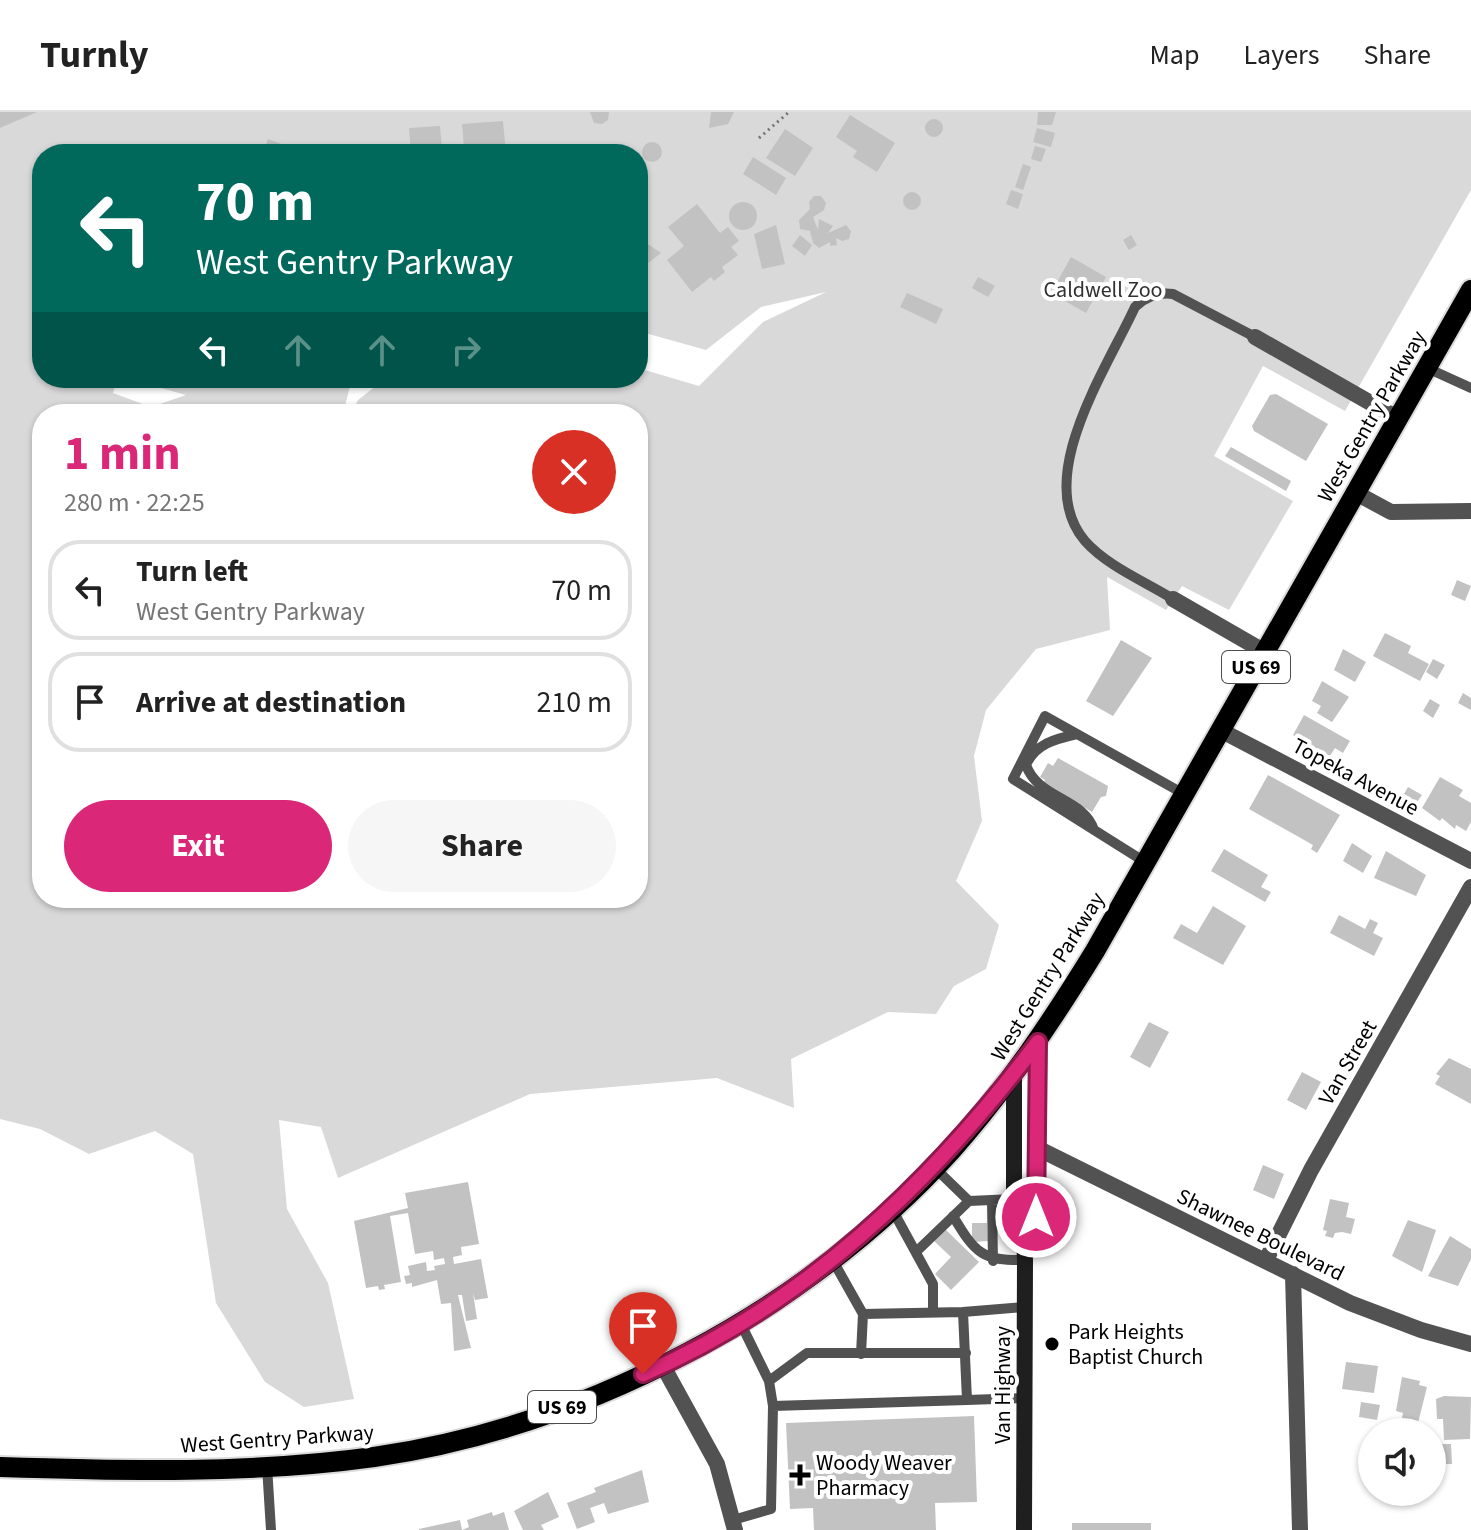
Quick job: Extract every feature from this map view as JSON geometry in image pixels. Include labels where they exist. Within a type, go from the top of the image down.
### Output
[{"type":"main road","name":"West Gentry Parkway","points":[[0,1467],[121,1469],[267,1466],[377,1456],[458,1439],[582,1400],[663,1366],[740,1322],[832,1259],[935,1168],[1038,1042],[1145,862],[1471,290]]},
{"type":"main road","name":"Van Highway","points":[[1024,1239],[1036,1217],[1038,1042]]},
{"type":"main road","name":"Van Highway","points":[[1014,1074],[1014,1215],[1024,1239],[1025,1260],[1024,1530]]},
{"type":"street","points":[[1255,337],[1397,418]]},
{"type":"street","points":[[1354,492],[1391,512],[1471,511]]},
{"type":"street","points":[[1173,599],[1265,652]]},
{"type":"street","name":"Topeka Avenue","points":[[1220,730],[1471,861]]},
{"type":"street","name":"Van Street","points":[[1266,1260],[1311,1170],[1471,887]]},
{"type":"street","name":"Shawnee Boulevard","points":[[1037,1148],[1364,1308],[1421,1330],[1471,1344]]},
{"type":"street","points":[[1293,1274],[1300,1530]]},
{"type":"street","points":[[663,1366],[717,1464],[734,1525]]},
{"type":"lane","points":[[1173,599],[1084,540],[1071,516],[1064,492],[1069,449],[1135,307],[1142,300],[1163,293],[1173,294],[1255,337]]},
{"type":"lane","points":[[1427,368],[1471,388]]},
{"type":"lane","points":[[1145,862],[1013,779],[1045,716],[1184,794]]},
{"type":"lane","points":[[1077,734],[1039,747],[1026,765],[1031,779],[1089,815],[1095,831]]},
{"type":"lane","points":[[935,1168],[969,1201]]},
{"type":"lane","points":[[917,1251],[969,1201],[1014,1199]]},
{"type":"lane","points":[[992,1201],[993,1261]]},
{"type":"lane","points":[[892,1209],[933,1284],[933,1312]]},
{"type":"lane","points":[[953,1216],[968,1241],[993,1261],[1025,1260]]},
{"type":"lane","points":[[832,1259],[863,1314],[861,1354]]},
{"type":"lane","points":[[863,1314],[1024,1307]]},
{"type":"lane","points":[[963,1312],[967,1400]]},
{"type":"lane","points":[[734,1525],[771,1509],[773,1406],[769,1381],[740,1322]]},
{"type":"lane","points":[[769,1381],[807,1353],[966,1353]]},
{"type":"lane","points":[[773,1406],[1024,1398]]},
{"type":"lane","points":[[267,1466],[271,1530]]},
{"type":"path","points":[[759,138],[789,112]]},
{"type":"green space","name":"Caldwell Zoo","points":[[0,112],[1471,112],[1471,190],[1345,411],[1263,366],[1214,456],[1293,501],[1229,610],[1182,586],[1166,610],[1107,577],[1110,630],[1036,649],[986,710],[974,756],[982,821],[956,881],[999,925],[986,969],[954,986],[936,1014],[888,1012],[791,1059],[794,1108],[717,1078],[530,1094],[338,1178],[321,1127],[279,1120],[287,1209],[328,1283],[354,1399],[304,1407],[265,1382],[216,1303],[193,1154],[155,1131],[89,1154],[40,1129],[0,1119]]},
{"type":"green space","points":[[161,388],[350,388],[346,404],[160,404],[186,395]]},
{"type":"building","points":[[0,112],[37,112],[0,128]]},
{"type":"building","points":[[590,112],[609,112],[608,120],[602,124],[594,123]]},
{"type":"building","points":[[711,112],[734,112],[728,124],[709,128]]},
{"type":"building","points":[[1038,112],[1056,112],[1052,125],[1037,125]]},
{"type":"building","points":[[850,115],[895,143],[877,172],[853,157],[857,151],[836,137]]},
{"type":"building","points":[[934,119],[943,128],[934,137],[925,128]]},
{"type":"building","points":[[503,121],[505,144],[464,144],[462,124]]},
{"type":"building","points":[[440,126],[442,144],[410,144],[409,128]]},
{"type":"building","points":[[1037,128],[1055,133],[1051,147],[1033,142]]},
{"type":"building","points":[[785,129],[813,148],[795,176],[766,158]]},
{"type":"building","points":[[656,143],[661,148],[659,159],[648,161],[646,144]]},
{"type":"building","points":[[1035,146],[1046,149],[1041,162],[1031,159]]},
{"type":"building","points":[[753,157],[786,178],[776,195],[743,174]]},
{"type":"building","points":[[1023,164],[1031,167],[1023,190],[1015,187]]},
{"type":"building","points":[[1011,190],[1023,194],[1018,209],[1006,204]]},
{"type":"building","points":[[912,192],[921,201],[912,210],[903,201]]},
{"type":"building","points":[[814,196],[821,196],[826,203],[824,210],[813,217],[818,230],[819,219],[833,226],[828,233],[846,225],[851,231],[849,239],[842,241],[836,238],[837,245],[830,246],[830,242],[819,248],[813,243],[810,231],[800,229],[799,220],[810,209],[809,202]]},
{"type":"building","points":[[743,202],[753,206],[757,216],[753,226],[743,230],[733,226],[729,216],[733,206]]},
{"type":"building","points":[[697,204],[720,233],[728,227],[739,241],[731,247],[738,255],[722,267],[725,272],[714,281],[711,277],[692,292],[667,260],[684,246],[668,227]]},
{"type":"building","points":[[776,225],[785,264],[762,269],[754,234]]},
{"type":"building","points":[[800,235],[812,245],[805,256],[792,246]]},
{"type":"building","points":[[1131,235],[1137,245],[1129,250],[1123,240]]},
{"type":"building","points":[[648,244],[661,253],[648,263]]},
{"type":"building","points":[[1071,257],[1106,277],[1086,313],[1051,293]]},
{"type":"building","points":[[978,277],[995,286],[988,297],[972,288]]},
{"type":"building","points":[[907,293],[943,309],[936,324],[900,307]]},
{"type":"building","points":[[1276,394],[1328,424],[1306,461],[1254,431],[1252,426],[1270,395]]},
{"type":"building","points":[[1231,447],[1291,481],[1286,491],[1225,456]]},
{"type":"building","points":[[1457,580],[1471,586],[1465,601],[1451,595]]},
{"type":"building","points":[[1385,633],[1411,646],[1408,653],[1429,664],[1420,681],[1373,656]]},
{"type":"building","points":[[1121,640],[1152,658],[1113,716],[1086,701]]},
{"type":"building","points":[[1343,649],[1366,662],[1355,682],[1334,670]]},
{"type":"building","points":[[1433,659],[1445,665],[1437,679],[1426,672]]},
{"type":"building","points":[[1322,681],[1349,697],[1332,722],[1317,713],[1321,706],[1312,701]]},
{"type":"building","points":[[1463,693],[1471,698],[1471,710],[1458,703]]},
{"type":"building","points":[[1430,699],[1440,705],[1433,718],[1423,711]]},
{"type":"building","points":[[1304,715],[1350,741],[1343,753],[1335,748],[1330,756],[1293,735]]},
{"type":"building","points":[[1058,758],[1108,786],[1106,796],[1101,797],[1092,812],[1043,783],[1045,780],[1040,777],[1048,763],[1053,766]]},
{"type":"building","points":[[1268,775],[1340,815],[1317,853],[1311,849],[1313,845],[1249,809]]},
{"type":"building","points":[[1440,777],[1463,790],[1459,796],[1471,803],[1471,822],[1466,831],[1456,825],[1455,829],[1422,808]]},
{"type":"building","points":[[1408,787],[1422,795],[1417,802],[1404,794]]},
{"type":"building","points":[[1352,843],[1372,856],[1363,873],[1343,861]]},
{"type":"building","points":[[1224,849],[1268,875],[1261,887],[1271,892],[1265,902],[1211,871]]},
{"type":"building","points":[[1386,851],[1426,875],[1416,896],[1374,878]]},
{"type":"building","points":[[1213,906],[1246,926],[1223,965],[1173,938],[1181,924],[1197,933]]},
{"type":"building","points":[[1339,915],[1365,929],[1370,919],[1378,923],[1373,933],[1383,938],[1374,956],[1330,933]]},
{"type":"building","points":[[1149,1022],[1169,1032],[1150,1068],[1130,1057]]},
{"type":"building","points":[[1449,1058],[1471,1069],[1471,1104],[1435,1084],[1440,1076],[1436,1074]]},
{"type":"building","points":[[1302,1072],[1321,1082],[1306,1110],[1287,1100]]},
{"type":"building","points":[[1263,1165],[1284,1174],[1274,1199],[1253,1190]]},
{"type":"building","points":[[468,1182],[479,1244],[461,1247],[462,1255],[453,1257],[454,1264],[481,1259],[488,1298],[475,1300],[473,1293],[477,1319],[466,1321],[462,1295],[458,1295],[471,1348],[454,1351],[451,1303],[441,1304],[437,1280],[412,1287],[412,1283],[406,1284],[404,1276],[410,1275],[408,1266],[426,1262],[427,1271],[435,1270],[434,1266],[445,1264],[444,1258],[434,1260],[433,1251],[415,1254],[408,1213],[390,1216],[401,1282],[384,1285],[385,1289],[379,1290],[378,1286],[366,1288],[354,1221],[408,1208],[405,1193]]},
{"type":"building","points":[[1330,1199],[1349,1203],[1346,1217],[1355,1219],[1351,1234],[1342,1232],[1335,1233],[1333,1238],[1325,1236],[1327,1231],[1323,1230]]},
{"type":"building","points":[[1408,1220],[1436,1230],[1422,1272],[1392,1256]]},
{"type":"building","points":[[972,1223],[987,1223],[988,1241],[972,1242]]},
{"type":"building","points":[[945,1229],[979,1262],[951,1290],[935,1274],[951,1257],[934,1241]]},
{"type":"building","points":[[1450,1236],[1471,1249],[1471,1259],[1458,1286],[1428,1276]]},
{"type":"building","points":[[1346,1362],[1378,1366],[1374,1393],[1342,1389]]},
{"type":"building","points":[[1402,1377],[1420,1381],[1419,1385],[1427,1387],[1419,1418],[1402,1418],[1403,1413],[1396,1411]]},
{"type":"building","points":[[1444,1396],[1471,1397],[1470,1439],[1446,1440],[1446,1418],[1437,1418],[1436,1399]]},
{"type":"building","points":[[1361,1402],[1380,1405],[1377,1418],[1359,1417]]},
{"type":"building","points":[[974,1416],[977,1502],[935,1503],[936,1530],[814,1530],[813,1508],[790,1509],[786,1423]]},
{"type":"building","points":[[1446,1444],[1451,1444],[1452,1464],[1446,1464]]},
{"type":"building","points":[[642,1470],[649,1502],[608,1514],[604,1503],[590,1508],[595,1522],[577,1529],[567,1503],[596,1492],[594,1488]]},
{"type":"building","points":[[548,1492],[559,1517],[541,1525],[544,1530],[523,1530],[514,1511]]},
{"type":"building","points":[[492,1512],[493,1516],[504,1512],[509,1530],[462,1530],[469,1527],[467,1520]]},
{"type":"building","points":[[460,1520],[462,1530],[419,1530],[419,1529]]},
{"type":"building","points":[[1072,1523],[1151,1523],[1151,1530],[1072,1530]]},
{"type":"place","name":"Park Heights Baptist Church","points":[[1052,1344]]},
{"type":"place","name":"Woody Weaver Pharmacy","points":[[800,1475]]},
{"type":"route","points":[[643,1374],[663,1366],[782,1296],[852,1244],[953,1149],[1038,1042],[1036,1217]]}]
